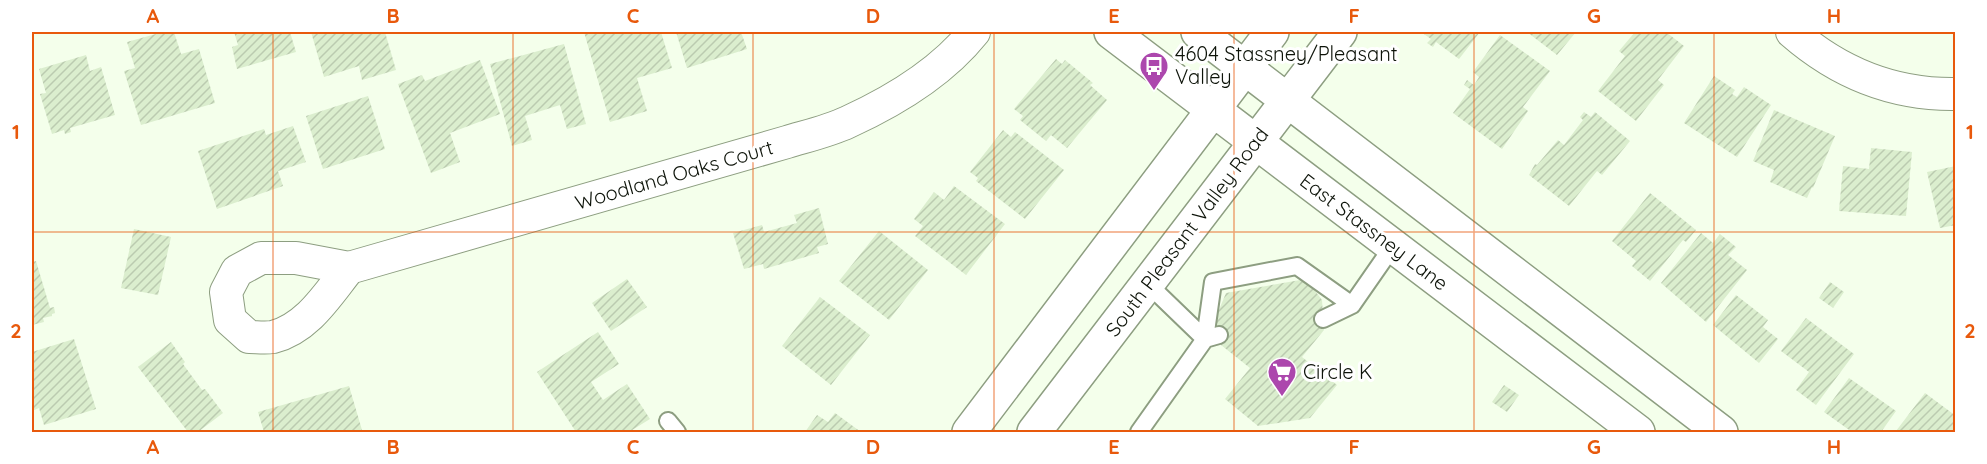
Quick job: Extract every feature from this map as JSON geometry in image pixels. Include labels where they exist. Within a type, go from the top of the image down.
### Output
[{"type":"main road","name":"East Stassney Lane","points":[[1111,32],[1638,432]]},
{"type":"main road","points":[[1198,32],[1721,432]]},
{"type":"main road","points":[[969,432],[1272,32]]},
{"type":"main road","name":"South Pleasant Valley Road","points":[[1034,432],[1340,32]]},
{"type":"street","name":"Woodland Oaks Court","points":[[349,267],[787,142],[846,123],[895,97],[932,72],[974,32]]},
{"type":"street","points":[[1792,32],[1821,56],[1871,82],[1899,90],[1926,94],[1956,94]]},
{"type":"lane","points":[[1323,319],[1352,305],[1393,246]]},
{"type":"lane","points":[[1138,432],[1212,337],[1213,282],[1297,266],[1352,305]]},
{"type":"lane","points":[[1148,284],[1212,337]]},
{"type":"building","points":[[163,32],[174,32],[181,54],[199,49],[215,103],[141,125],[124,71],[135,68],[127,42]]},
{"type":"building","points":[[234,32],[280,32],[280,34],[290,32],[296,52],[237,69],[232,47],[238,45]]},
{"type":"building","points":[[311,32],[385,32],[396,70],[362,80],[359,66],[324,77]]},
{"type":"building","points":[[584,32],[661,32],[672,68],[637,78],[647,111],[610,122]]},
{"type":"building","points":[[676,32],[741,32],[747,49],[687,68]]},
{"type":"building","points":[[1421,32],[1480,32],[1459,59],[1436,42],[1433,47],[1427,43],[1431,39]]},
{"type":"building","points":[[1527,32],[1576,32],[1557,55]]},
{"type":"building","points":[[1635,32],[1666,32],[1684,46],[1658,80],[1664,85],[1636,121],[1598,91],[1625,56],[1619,51]]},
{"type":"building","points":[[1500,35],[1550,71],[1523,107],[1528,111],[1502,149],[1453,113],[1470,89],[1464,85],[1467,80],[1474,85],[1479,77],[1473,72]]},
{"type":"building","points":[[564,44],[586,124],[567,129],[560,105],[525,116],[532,140],[512,146],[490,64]]},
{"type":"building","points":[[86,55],[90,71],[101,67],[115,115],[70,128],[71,132],[65,134],[64,130],[52,134],[40,94],[46,93],[39,69]]},
{"type":"building","points":[[1056,59],[1062,64],[1065,60],[1093,83],[1090,85],[1107,100],[1067,148],[1051,135],[1046,141],[1020,120],[1023,116],[1014,109]]},
{"type":"building","points":[[480,60],[500,114],[450,133],[460,162],[431,173],[398,84],[422,75],[425,81]]},
{"type":"building","points":[[1714,76],[1735,90],[1732,94],[1737,97],[1744,87],[1771,105],[1737,157],[1684,123]]},
{"type":"building","points":[[368,96],[385,149],[323,169],[306,116]]},
{"type":"building","points":[[1774,110],[1835,136],[1807,198],[1770,182],[1774,170],[1753,161]]},
{"type":"building","points":[[1584,112],[1591,117],[1595,112],[1630,141],[1602,175],[1597,171],[1569,206],[1529,175],[1535,164],[1537,165],[1558,140],[1564,145],[1583,120],[1580,117]]},
{"type":"building","points":[[293,126],[306,162],[278,171],[283,186],[217,209],[198,151],[264,129],[266,135]]},
{"type":"building","points":[[1003,130],[1011,137],[1015,132],[1064,170],[1025,219],[976,181],[978,178],[970,172]]},
{"type":"building","points":[[1871,148],[1912,152],[1906,216],[1839,211],[1843,166],[1869,169]]},
{"type":"building","points":[[1956,166],[1956,225],[1940,228],[1927,172]]},
{"type":"building","points":[[954,186],[1005,224],[966,275],[915,236],[923,226],[914,219],[934,192],[944,200]]},
{"type":"building","points":[[1650,193],[1696,230],[1686,242],[1683,240],[1650,281],[1632,266],[1636,261],[1612,241]]},
{"type":"building","points":[[819,208],[828,244],[817,247],[819,253],[764,269],[763,264],[744,269],[733,233],[762,225],[764,232],[797,223],[794,215]]},
{"type":"building","points":[[134,229],[171,237],[158,295],[121,288]]},
{"type":"building","points":[[879,231],[928,270],[889,320],[839,281]]},
{"type":"building","points":[[1701,233],[1713,243],[1720,234],[1736,247],[1728,255],[1747,270],[1706,322],[1661,283]]},
{"type":"building","points":[[36,261],[50,308],[54,307],[55,313],[43,318],[44,322],[32,325],[32,262]]},
{"type":"building","points":[[627,279],[647,307],[611,331],[592,303]]},
{"type":"building","points":[[1306,279],[1322,300],[1324,330],[1302,357],[1337,385],[1310,418],[1258,426],[1225,399],[1250,368],[1221,345],[1216,317],[1226,293]]},
{"type":"building","points":[[1830,282],[1844,292],[1833,308],[1819,298]]},
{"type":"building","points":[[1736,295],[1768,320],[1763,327],[1778,339],[1759,363],[1713,325]]},
{"type":"building","points":[[820,297],[870,335],[831,385],[782,346]]},
{"type":"building","points":[[1806,318],[1854,354],[1816,405],[1796,390],[1809,372],[1781,351]]},
{"type":"building","points":[[598,332],[619,364],[591,382],[603,400],[627,384],[650,419],[629,432],[576,432],[537,372]]},
{"type":"building","points":[[74,339],[96,409],[44,425],[39,408],[32,411],[32,352]]},
{"type":"building","points":[[171,342],[185,362],[183,364],[202,390],[205,389],[223,413],[198,432],[188,432],[138,367]]},
{"type":"building","points":[[1849,378],[1896,411],[1881,432],[1852,432],[1824,412]]},
{"type":"building","points":[[1504,385],[1519,395],[1507,412],[1492,402]]},
{"type":"building","points":[[349,386],[362,430],[353,432],[264,432],[258,412]]},
{"type":"building","points":[[1925,393],[1956,416],[1956,432],[1896,431]]},
{"type":"building","points":[[835,413],[861,432],[805,432],[817,415],[828,422]]},
{"type":"place","name":"4604 Stassney/Pleasant Valley","points":[[1154,92]]},
{"type":"place","name":"Circle K","points":[[1282,398]]}]
